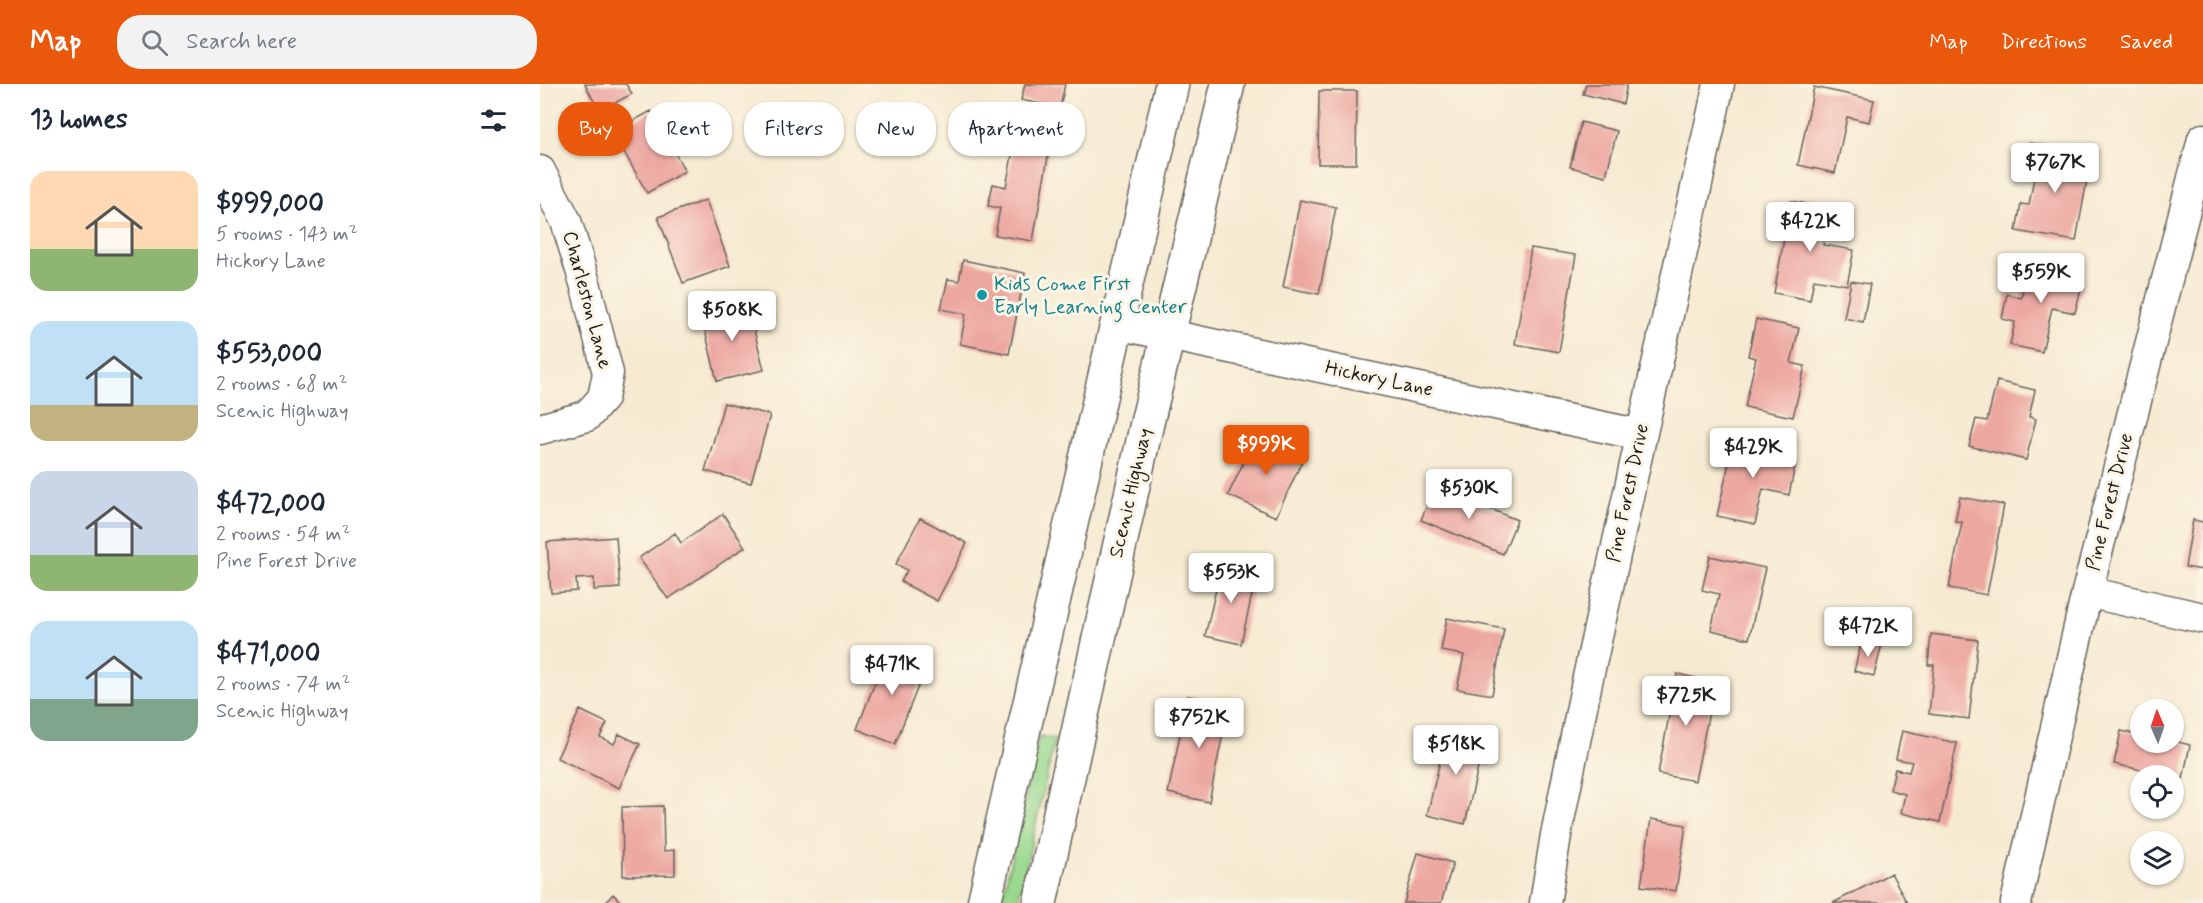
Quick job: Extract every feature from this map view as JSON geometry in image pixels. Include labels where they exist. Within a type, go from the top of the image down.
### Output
[{"type":"highway","points":[[984,903],[1172,84]]},
{"type":"highway","name":"Scenic Highway","points":[[1040,903],[1167,334],[1228,84]]},
{"type":"street","name":"Pine Forest Drive","points":[[1545,903],[1556,835],[1719,84]]},
{"type":"street","name":"Pine Forest Drive","points":[[2016,903],[2087,592],[2203,139]]},
{"type":"street","name":"Charleston Lane","points":[[540,171],[566,220],[608,373],[603,398],[587,416],[540,429]]},
{"type":"street","name":"Hickory Lane","points":[[1117,324],[1641,435]]},
{"type":"street","points":[[2087,592],[2203,618]]},
{"type":"green space","points":[[1039,736],[1055,739],[1018,903],[1001,903]]},
{"type":"building","points":[[585,84],[626,84],[632,94],[616,102],[594,102]]},
{"type":"building","points":[[1025,84],[1065,84],[1061,102],[1021,100]]},
{"type":"building","points":[[1586,84],[1627,84],[1623,104],[1583,94]]},
{"type":"building","points":[[1814,87],[1874,100],[1869,122],[1847,117],[1835,173],[1798,165]]},
{"type":"building","points":[[1319,91],[1357,91],[1356,164],[1318,164]]},
{"type":"building","points":[[645,114],[645,156],[676,156],[685,171],[647,193],[626,156],[633,156],[633,121]]},
{"type":"building","points":[[1581,122],[1617,131],[1606,176],[1570,167]]},
{"type":"building","points":[[2030,143],[2088,153],[2085,168],[2089,169],[2076,241],[2016,231],[2021,204],[2029,205],[2035,173],[2050,175],[2052,166],[2026,161]]},
{"type":"building","points":[[1012,156],[1048,156],[1033,241],[995,235],[1000,208],[988,206],[993,184],[1006,187]]},
{"type":"building","points":[[706,200],[730,266],[683,283],[658,217]]},
{"type":"building","points":[[1300,200],[1336,207],[1319,294],[1283,287]]},
{"type":"building","points":[[1791,201],[1830,208],[1823,245],[1854,250],[1847,285],[1814,279],[1810,300],[1774,293]]},
{"type":"building","points":[[1531,248],[1576,255],[1559,352],[1515,344]]},
{"type":"building","name":"Kids Come First Early Learning Center","points":[[963,260],[1025,273],[1009,354],[960,344],[966,314],[941,309],[948,279],[959,281]]},
{"type":"building","points":[[2029,263],[2084,276],[2075,313],[2052,308],[2042,352],[2010,345],[2015,322],[2002,319],[2007,294],[2021,298]]},
{"type":"building","points":[[1851,281],[1870,284],[1863,322],[1844,318]]},
{"type":"building","points":[[747,302],[764,370],[717,381],[701,313]]},
{"type":"building","points":[[1756,319],[1799,328],[1791,363],[1805,366],[1793,417],[1745,407],[1756,358],[1748,356]]},
{"type":"building","points":[[1997,381],[2035,390],[2029,417],[2036,419],[2026,460],[1969,446],[1976,419],[1987,421]]},
{"type":"building","points":[[724,403],[770,415],[751,483],[705,471]]},
{"type":"building","points":[[1257,435],[1304,457],[1276,517],[1228,495]]},
{"type":"building","points":[[1735,436],[1779,446],[1777,457],[1796,461],[1789,495],[1763,489],[1755,524],[1717,516]]},
{"type":"building","points":[[1435,486],[1517,520],[1503,554],[1421,520]]},
{"type":"building","points":[[1960,497],[2004,505],[1987,595],[1949,588],[1962,522],[1955,521]]},
{"type":"building","points":[[723,514],[745,547],[668,599],[639,558],[675,533],[681,543]]},
{"type":"building","points":[[920,518],[967,543],[937,601],[901,582],[907,570],[896,564]]},
{"type":"building","points":[[2193,520],[2203,522],[2203,570],[2185,567]]},
{"type":"building","points":[[616,537],[620,588],[594,590],[594,578],[576,579],[577,591],[551,593],[547,542]]},
{"type":"building","points":[[1710,556],[1765,568],[1749,639],[1711,630],[1719,594],[1702,590]]},
{"type":"building","points":[[1222,564],[1257,572],[1241,644],[1205,636]]},
{"type":"building","points":[[1447,618],[1504,629],[1492,695],[1457,689],[1464,655],[1441,651]]},
{"type":"building","points":[[1931,634],[1978,640],[1969,719],[1929,714],[1934,665],[1928,665]]},
{"type":"building","points":[[1862,640],[1882,644],[1874,676],[1854,671]]},
{"type":"building","points":[[888,649],[927,664],[895,744],[857,729]]},
{"type":"building","points":[[1677,674],[1715,682],[1695,781],[1658,774]]},
{"type":"building","points":[[1188,696],[1229,704],[1209,802],[1168,793]]},
{"type":"building","points":[[580,710],[607,723],[600,737],[614,744],[619,734],[640,744],[619,788],[557,758]]},
{"type":"building","points":[[1448,728],[1485,737],[1465,824],[1427,815]]},
{"type":"building","points":[[1902,731],[1957,743],[1940,822],[1901,813],[1905,794],[1890,790],[1895,769],[1909,772],[1912,762],[1896,759]]},
{"type":"building","points":[[2121,731],[2130,733],[2130,753],[2184,753],[2184,744],[2190,745],[2184,774],[2184,765],[2130,765],[2130,767],[2114,764]]},
{"type":"building","points":[[663,806],[664,851],[675,850],[675,875],[623,876],[622,807]]},
{"type":"building","points":[[1651,819],[1686,825],[1676,891],[1641,886]]},
{"type":"building","points":[[1418,853],[1453,863],[1441,903],[1404,903]]},
{"type":"building","points":[[1891,873],[1907,903],[1833,903]]},
{"type":"building","points":[[613,894],[622,903],[605,903]]},
{"type":"place","name":"Kids Come First Early Learning Center","points":[[982,295]]}]
